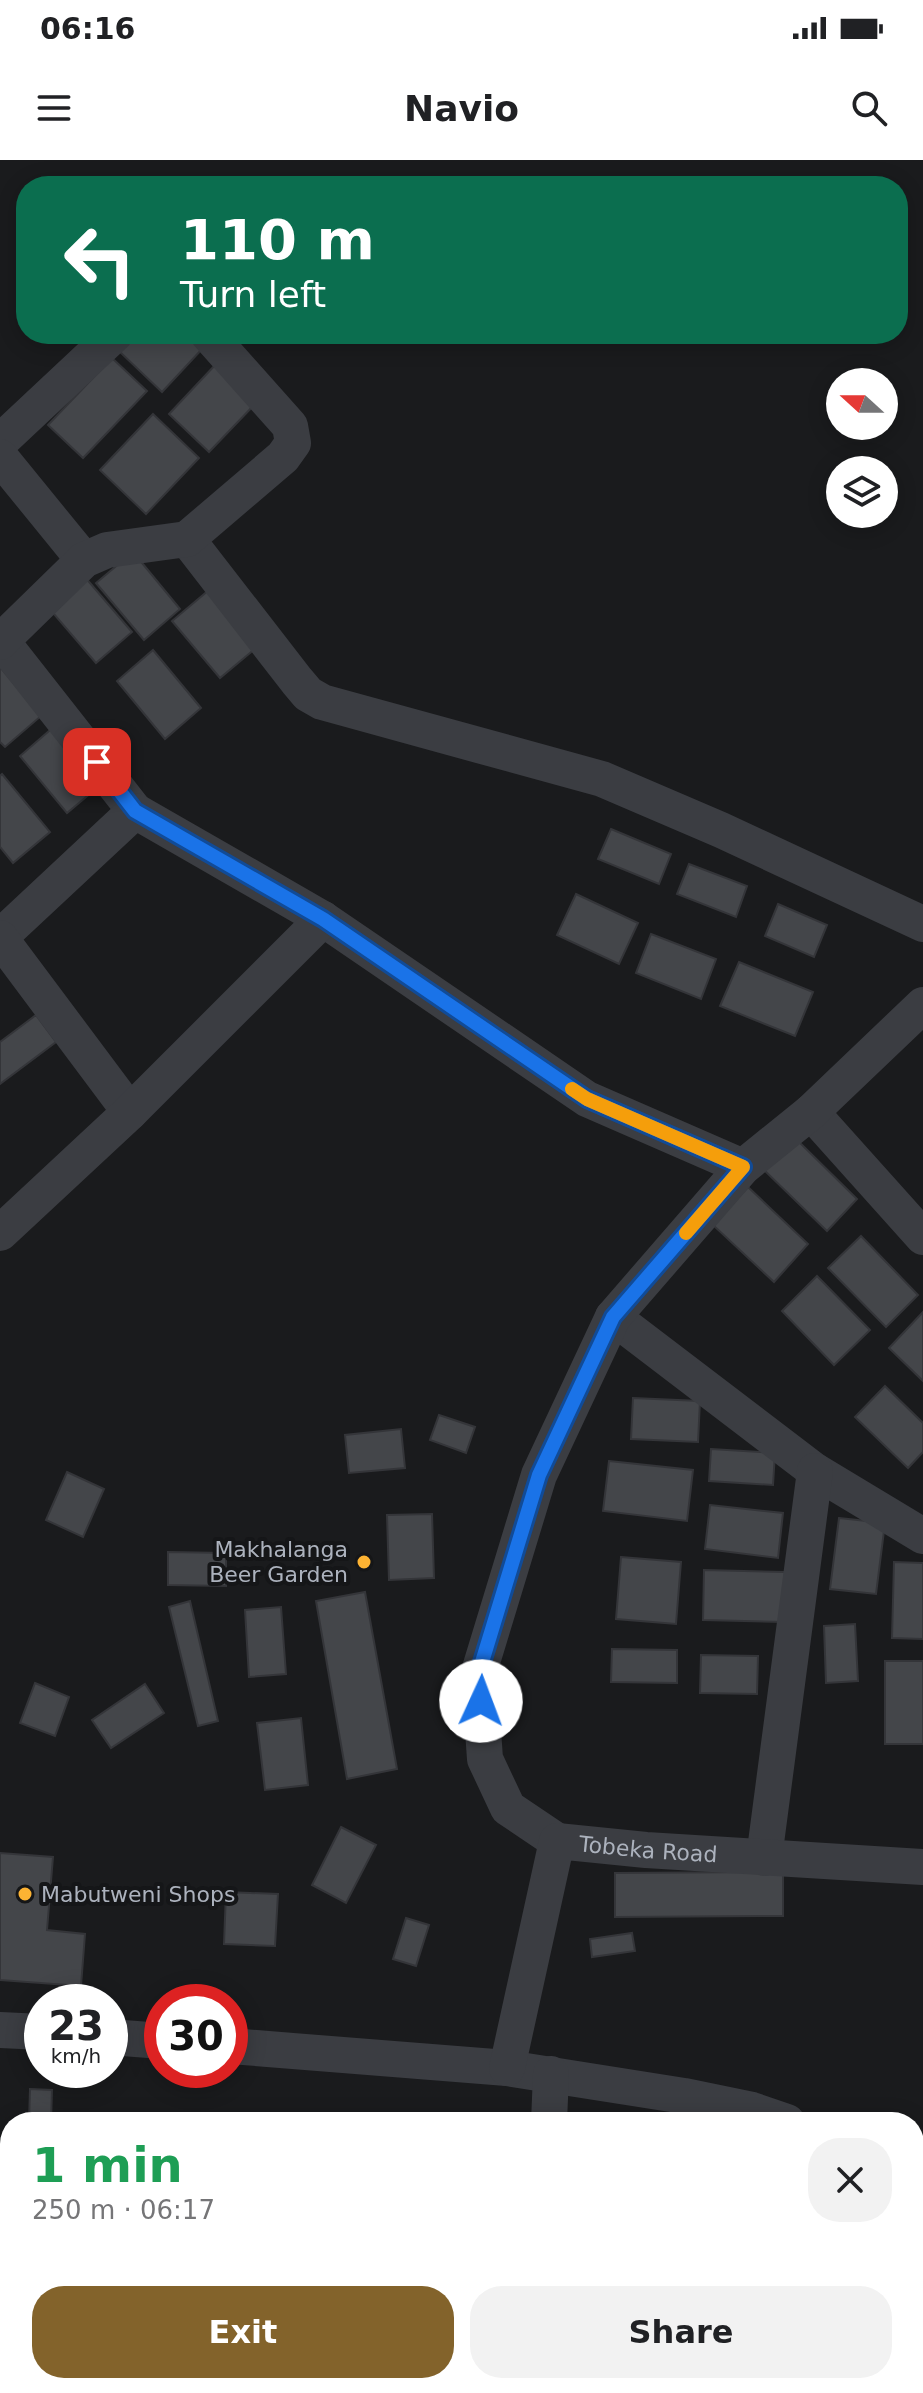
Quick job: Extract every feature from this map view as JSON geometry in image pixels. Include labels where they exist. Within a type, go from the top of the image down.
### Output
[{"type":"street","points":[[0,442],[104,344]]},
{"type":"street","points":[[217,344],[290,426],[293,443],[283,457],[187,539],[107,550],[84,560],[1,641],[135,811],[323,919],[587,1099],[743,1167]]},
{"type":"street","points":[[0,457],[84,560]]},
{"type":"street","points":[[187,539],[297,681],[308,694],[322,702],[602,779],[721,830],[923,924]]},
{"type":"street","points":[[130,1112],[0,938],[135,811]]},
{"type":"street","points":[[0,1233],[130,1112],[323,919]]},
{"type":"street","points":[[557,1841],[508,1808],[485,1759],[479,1672],[539,1475],[613,1317],[743,1167],[811,1112],[923,1005]]},
{"type":"street","points":[[811,1112],[909,1202],[923,1237]]},
{"type":"street","points":[[613,1317],[815,1471],[923,1536]]},
{"type":"street","points":[[764,1858],[815,1471]]},
{"type":"street","name":"Tobeka Road","points":[[507,2068],[557,1841],[646,1850],[923,1867]]},
{"type":"street","points":[[0,2030],[24,2031]]},
{"type":"street","points":[[248,2047],[507,2068],[758,2112]]},
{"type":"street","points":[[549,2112],[551,2074]]},
{"type":"building","points":[[128,344],[199,344],[203,348],[162,392],[120,352]]},
{"type":"building","points":[[112,358],[147,391],[83,458],[48,425]]},
{"type":"building","points":[[217,363],[257,402],[209,452],[169,414]]},
{"type":"building","points":[[153,414],[199,458],[146,514],[100,470]]},
{"type":"building","points":[[133,552],[180,609],[144,640],[96,583]]},
{"type":"building","points":[[84,576],[132,632],[96,663],[47,606]]},
{"type":"building","points":[[209,590],[256,648],[220,678],[172,621]]},
{"type":"building","points":[[153,650],[201,708],[165,739],[117,681]]},
{"type":"building","points":[[0,667],[41,716],[5,747],[0,742]]},
{"type":"building","points":[[56,725],[104,782],[67,813],[20,756]]},
{"type":"building","points":[[2,774],[50,832],[13,863],[0,847]]},
{"type":"building","points":[[611,829],[671,854],[659,884],[598,859]]},
{"type":"building","points":[[689,864],[747,886],[736,917],[677,894]]},
{"type":"building","points":[[576,894],[638,923],[619,964],[557,935]]},
{"type":"building","points":[[778,904],[827,925],[814,957],[765,936]]},
{"type":"building","points":[[651,934],[716,959],[701,999],[636,973]]},
{"type":"building","points":[[739,962],[813,992],[795,1036],[720,1006]]},
{"type":"building","points":[[36,1015],[56,1042],[0,1084],[0,1042]]},
{"type":"building","points":[[795,1138],[857,1199],[827,1231],[764,1170]]},
{"type":"building","points":[[748,1187],[808,1244],[774,1282],[713,1225]]},
{"type":"building","points":[[861,1236],[918,1295],[886,1327],[828,1268]]},
{"type":"building","points":[[817,1276],[870,1330],[834,1365],[782,1311]]},
{"type":"building","points":[[923,1312],[923,1381],[889,1348]]},
{"type":"building","points":[[885,1386],[923,1423],[923,1452],[908,1468],[855,1417]]},
{"type":"building","points":[[633,1398],[700,1401],[698,1442],[631,1439]]},
{"type":"building","points":[[439,1415],[475,1427],[466,1453],[430,1440]]},
{"type":"building","points":[[401,1429],[405,1468],[349,1473],[345,1435]]},
{"type":"building","points":[[711,1449],[775,1453],[773,1485],[709,1481]]},
{"type":"building","points":[[609,1461],[693,1470],[687,1521],[603,1511]]},
{"type":"building","points":[[67,1472],[104,1489],[83,1537],[46,1520]]},
{"type":"building","points":[[710,1505],[783,1513],[778,1558],[705,1549]]},
{"type":"building","points":[[432,1514],[434,1578],[389,1580],[387,1515]]},
{"type":"building","points":[[839,1518],[885,1523],[876,1594],[830,1589]]},
{"type":"building","points":[[168,1552],[226,1553],[226,1586],[168,1585]]},
{"type":"building","points":[[621,1557],[681,1562],[676,1624],[616,1619]]},
{"type":"building","points":[[894,1562],[923,1563],[923,1639],[892,1638]]},
{"type":"building","points":[[704,1570],[785,1572],[783,1622],[703,1620]]},
{"type":"building","points":[[365,1592],[397,1769],[347,1779],[316,1601]]},
{"type":"building","points":[[190,1601],[218,1721],[198,1726],[169,1607]]},
{"type":"building","points":[[281,1607],[286,1674],[249,1677],[245,1610]]},
{"type":"building","points":[[855,1624],[858,1681],[826,1683],[824,1626]]},
{"type":"building","points":[[612,1649],[677,1650],[677,1683],[611,1682]]},
{"type":"building","points":[[701,1655],[758,1656],[757,1694],[700,1693]]},
{"type":"building","points":[[885,1661],[923,1661],[923,1744],[885,1744]]},
{"type":"building","points":[[35,1683],[69,1697],[55,1736],[20,1723]]},
{"type":"building","points":[[145,1684],[164,1713],[111,1748],[92,1720]]},
{"type":"building","points":[[301,1718],[308,1785],[265,1790],[257,1723]]},
{"type":"building","points":[[341,1827],[376,1845],[346,1903],[312,1885]]},
{"type":"building","name":"Mabutweni Shops","points":[[0,1853],[53,1857],[47,1930],[85,1934],[81,1984],[0,1980]]},
{"type":"building","points":[[783,1872],[783,1916],[615,1917],[615,1873]]},
{"type":"building","points":[[226,1892],[278,1894],[275,1946],[224,1944]]},
{"type":"building","points":[[406,1918],[429,1925],[416,1966],[393,1959]]},
{"type":"building","points":[[632,1933],[635,1951],[592,1957],[590,1939]]},
{"type":"building","points":[[30,2089],[52,2090],[51,2112],[29,2112]]},
{"type":"slow traffic","points":[[572,1089],[587,1099],[743,1167],[686,1233]]},
{"type":"place","name":"Makhalanga Beer Garden","points":[[364,1562]]},
{"type":"place","name":"Mabutweni Shops","points":[[25,1894]]},
{"type":"route","points":[[97,762],[135,811],[323,919],[587,1099],[743,1167],[613,1317],[539,1475],[479,1672],[481,1701]]}]
